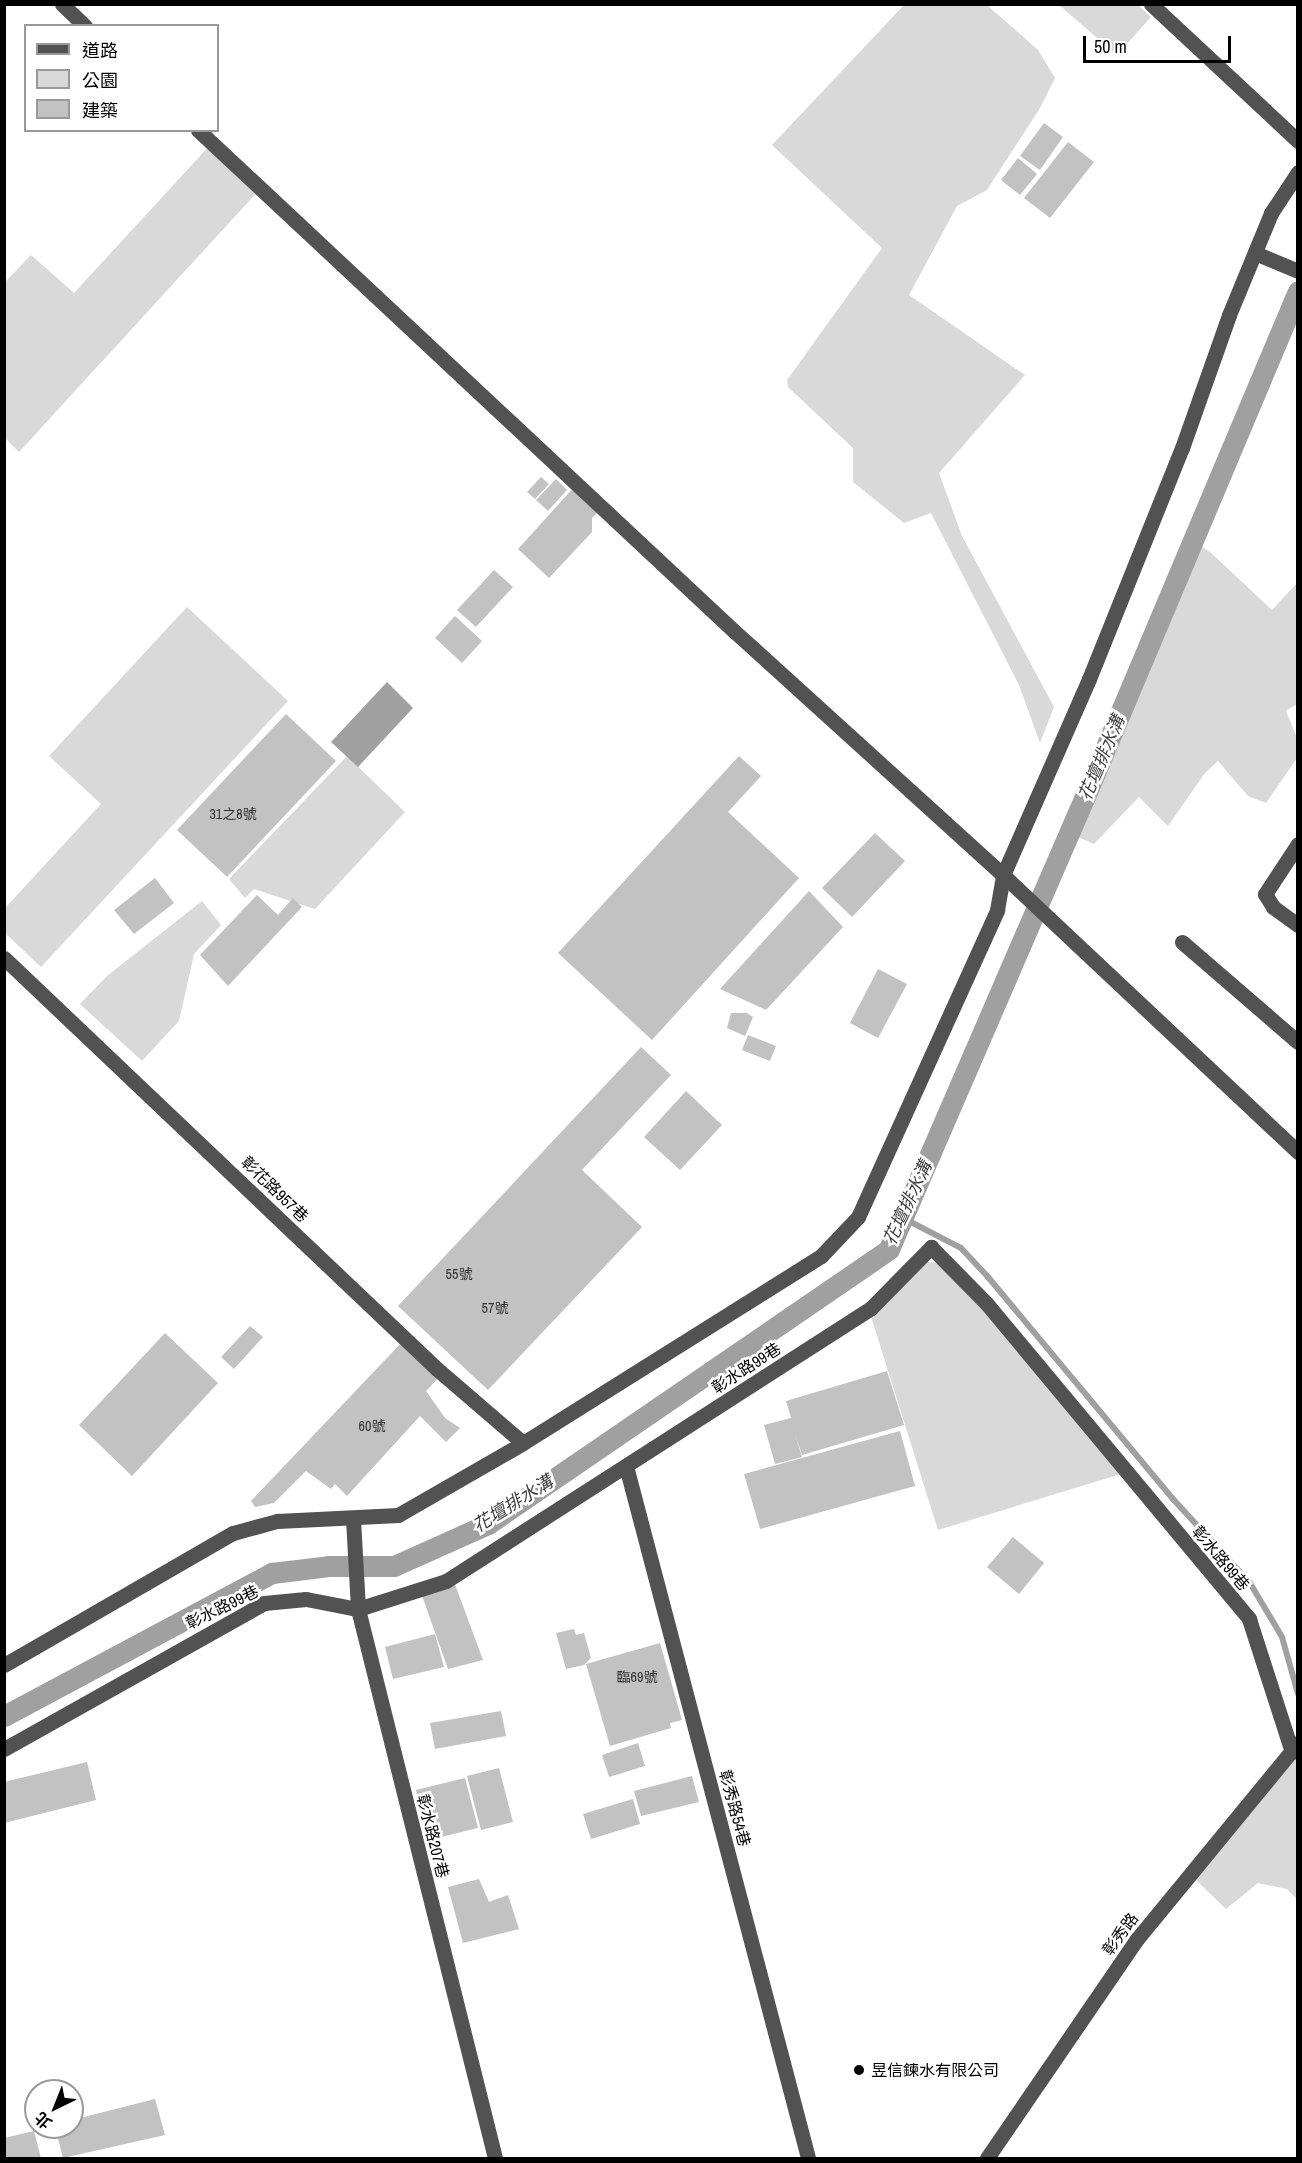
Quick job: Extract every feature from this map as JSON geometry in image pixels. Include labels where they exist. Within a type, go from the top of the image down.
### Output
[{"type":"street","points":[[62,4],[83,24]]},
{"type":"street","points":[[1151,4],[1298,141]]},
{"type":"street","points":[[200,132],[725,623],[1003,875],[1298,1152]]},
{"type":"street","points":[[4,1665],[233,1533],[277,1521],[398,1515],[523,1443],[821,1256],[858,1217],[997,910],[1003,875],[1093,668],[1271,213],[1298,172]]},
{"type":"street","points":[[1255,253],[1298,271]]},
{"type":"street","points":[[1298,844],[1265,894],[1273,907],[1298,924]]},
{"type":"street","points":[[1182,942],[1298,1042]]},
{"type":"street","name":"彰花路957巷","points":[[4,958],[436,1370],[523,1443]]},
{"type":"street","name":"彰水路99巷","points":[[4,1749],[264,1603],[306,1599],[358,1609],[446,1581],[872,1308],[932,1246],[987,1304],[1249,1619],[1295,1748]]},
{"type":"street","name":"彰秀路54巷","points":[[626,1466],[808,2158]]},
{"type":"street","name":"彰水路207巷","points":[[353,1519],[358,1609],[495,2158]]},
{"type":"street","name":"彰秀路","points":[[987,2158],[1137,1939],[1295,1748]]},
{"type":"green space","points":[[904,5],[987,5],[1038,50],[1055,78],[1040,108],[987,190],[957,206],[909,295],[1025,375],[939,473],[962,536],[1054,707],[1040,743],[1019,685],[931,513],[904,523],[853,482],[853,448],[788,387],[787,380],[882,248],[772,145]]},
{"type":"green space","points":[[1059,5],[1138,5],[1151,17],[1117,55]]},
{"type":"green space","points":[[211,144],[261,188],[19,452],[5,438],[4,283],[31,255],[74,293]]},
{"type":"green space","points":[[1185,536],[1210,552],[1272,610],[1297,583],[1297,704],[1286,711],[1297,738],[1297,758],[1266,803],[1248,796],[1218,761],[1205,773],[1168,826],[1139,797],[1094,844],[1067,832]]},
{"type":"green space","points":[[187,607],[288,701],[41,967],[5,933],[5,908],[101,804],[49,756]]},
{"type":"green space","points":[[347,756],[405,812],[315,909],[254,889],[245,898],[229,879]]},
{"type":"green space","points":[[202,901],[221,925],[194,954],[179,1021],[142,1061],[80,1004],[107,976]]},
{"type":"green space","points":[[923,1261],[943,1264],[1124,1473],[938,1530],[868,1307]]},
{"type":"green space","points":[[1297,1739],[1297,1899],[1287,1889],[1258,1883],[1226,1909],[1196,1880],[1234,1817]]},
{"type":"shaded area","points":[[387,682],[413,708],[358,767],[331,742]]},
{"type":"building","points":[[1044,123],[1063,137],[1040,170],[1020,156]]},
{"type":"building","points":[[1068,142],[1094,162],[1050,218],[1024,198]]},
{"type":"building","points":[[1018,158],[1037,174],[1020,195],[1001,180]]},
{"type":"building","points":[[541,477],[549,484],[535,499],[527,492]]},
{"type":"building","points":[[556,479],[567,490],[548,511],[536,500]]},
{"type":"building","points":[[576,485],[601,509],[592,518],[592,532],[549,578],[518,549]]},
{"type":"building","points":[[494,570],[513,587],[476,627],[457,610]]},
{"type":"building","points":[[455,616],[482,641],[462,663],[435,638]]},
{"type":"building","points":[[286,714],[336,761],[227,877],[177,830]]},
{"type":"building","points":[[739,756],[761,776],[728,812],[799,878],[652,1040],[558,953]]},
{"type":"building","points":[[875,833],[905,861],[852,917],[822,888]]},
{"type":"building","points":[[155,878],[174,903],[134,934],[114,910]]},
{"type":"building","points":[[809,891],[843,927],[766,1010],[720,989]]},
{"type":"building","points":[[257,895],[278,915],[293,898],[302,907],[228,986],[200,955]]},
{"type":"building","points":[[878,969],[907,984],[878,1038],[850,1023]]},
{"type":"building","points":[[731,1013],[747,1013],[753,1017],[745,1036],[727,1028]]},
{"type":"building","points":[[748,1035],[776,1046],[770,1061],[742,1050]]},
{"type":"building","points":[[641,1047],[671,1075],[582,1170],[642,1227],[488,1390],[398,1306]]},
{"type":"building","points":[[686,1091],[722,1125],[680,1170],[644,1137]]},
{"type":"building","points":[[250,1326],[263,1337],[234,1369],[221,1357]]},
{"type":"building","points":[[165,1333],[218,1383],[132,1476],[79,1425]]},
{"type":"building","points":[[404,1340],[441,1375],[426,1391],[445,1418],[460,1428],[446,1442],[420,1416],[347,1496],[335,1484],[331,1489],[306,1471],[274,1503],[255,1507],[251,1501]]},
{"type":"building","points":[[887,1371],[904,1425],[802,1455],[795,1434],[802,1457],[775,1464],[764,1425],[791,1418],[786,1401]]},
{"type":"building","points":[[900,1431],[915,1486],[760,1529],[744,1474]]},
{"type":"building","points":[[1013,1537],[1044,1563],[1019,1594],[987,1567]]},
{"type":"building","points":[[453,1579],[483,1660],[448,1669],[420,1590]]},
{"type":"building","points":[[574,1629],[576,1635],[584,1633],[591,1658],[584,1665],[566,1669],[556,1633]]},
{"type":"building","points":[[435,1634],[444,1667],[393,1679],[385,1647]]},
{"type":"building","points":[[660,1643],[682,1720],[670,1723],[671,1728],[610,1746],[586,1664]]},
{"type":"building","points":[[501,1711],[506,1736],[435,1749],[430,1723]]},
{"type":"building","points":[[638,1743],[645,1766],[609,1777],[602,1755]]},
{"type":"building","points":[[87,1762],[96,1800],[4,1823],[4,1782]]},
{"type":"building","points":[[499,1768],[513,1822],[481,1830],[467,1776]]},
{"type":"building","points":[[692,1776],[699,1802],[641,1816],[634,1791]]},
{"type":"building","points":[[465,1778],[478,1828],[429,1840],[416,1790]]},
{"type":"building","points":[[633,1799],[640,1824],[591,1839],[583,1814]]},
{"type":"building","points":[[479,1879],[489,1902],[508,1895],[519,1929],[463,1943],[448,1887]]},
{"type":"building","points":[[155,2099],[165,2135],[63,2158],[58,2139],[84,2139],[84,2117]]},
{"type":"building","points":[[24,2133],[24,2139],[36,2139],[41,2158],[6,2158],[4,2138]]},
{"type":"waterway","name":"花壇排水溝","points":[[4,1716],[272,1573],[329,1566],[394,1566],[488,1524],[889,1249],[1084,799],[1298,291]]},
{"type":"waterway","points":[[903,1218],[961,1248],[988,1277],[1173,1499],[1250,1583],[1282,1637],[1298,1694]]},
{"type":"place","name":"昱信鍊水有限公司","points":[[859,2070]]}]
